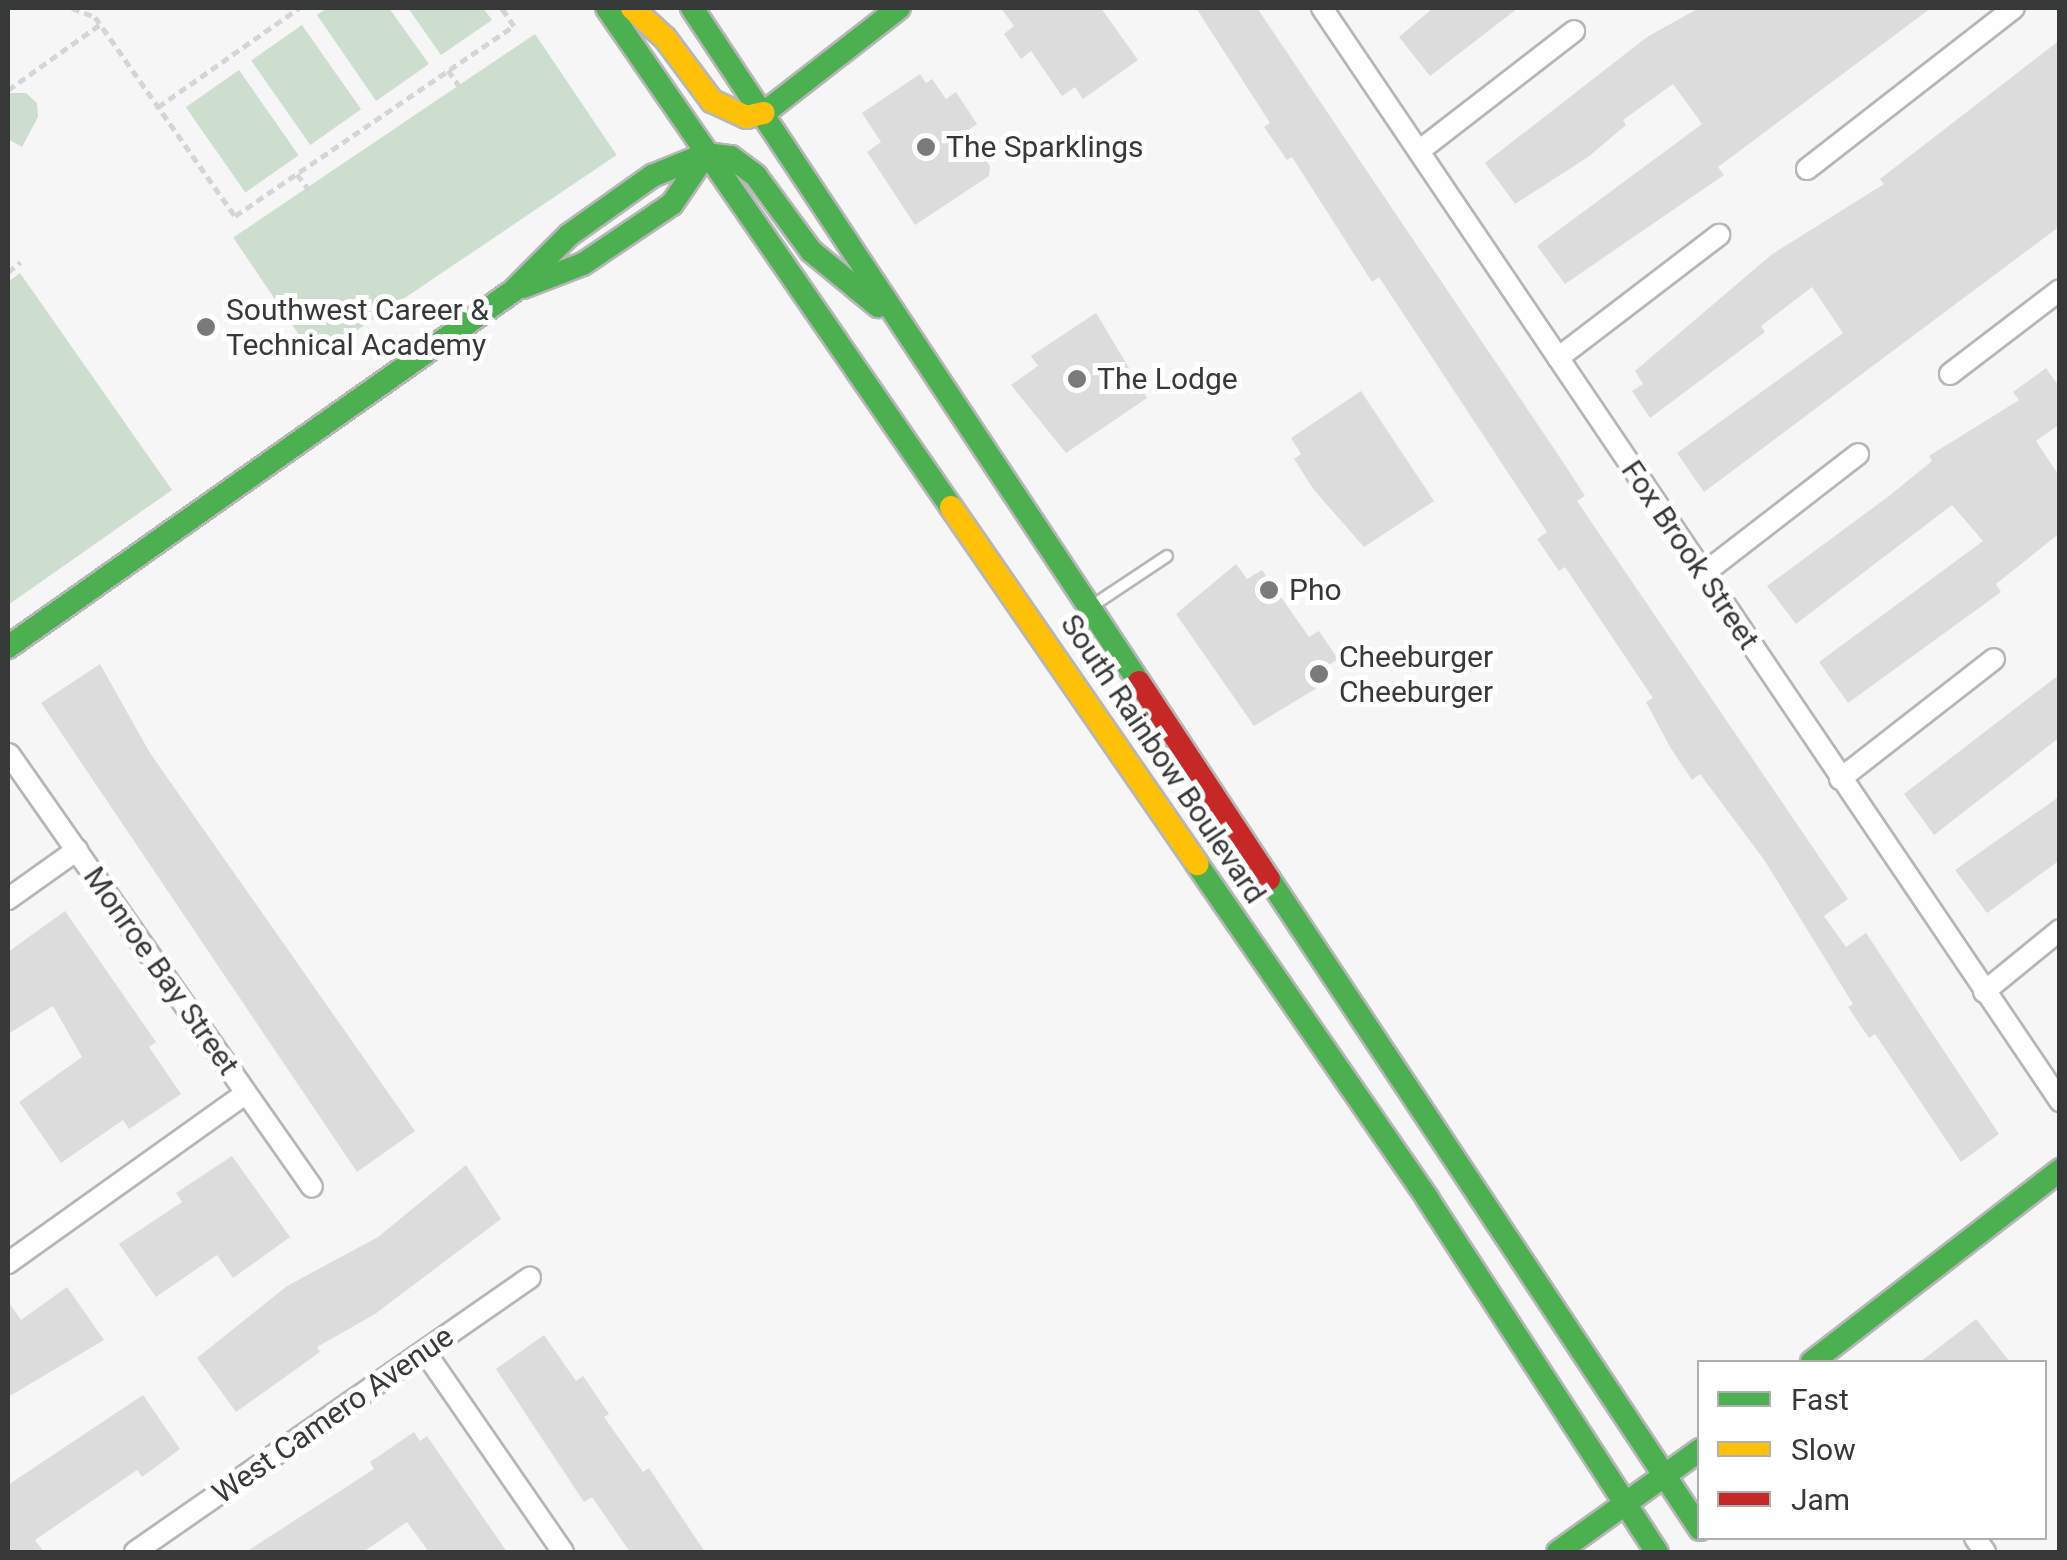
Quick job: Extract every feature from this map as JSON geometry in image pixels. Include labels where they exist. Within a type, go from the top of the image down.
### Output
[{"type":"main road","name":"South Rainbow Boulevard","points":[[607,8],[1191,852],[1657,1552]]},
{"type":"main road","points":[[632,8],[665,38],[712,101],[746,118],[764,113],[900,8]]},
{"type":"main road","name":"South Rainbow Boulevard","points":[[692,8],[1697,1525]]},
{"type":"main road","points":[[512,290],[583,264],[672,204],[706,154]]},
{"type":"main road","points":[[8,648],[512,290],[569,234],[638,186],[706,154],[731,157],[756,176],[812,251],[904,328]]},
{"type":"main road","points":[[1016,596],[1108,697],[1147,753],[1162,768],[1202,782]]},
{"type":"main road","points":[[1191,852],[1220,860],[1274,939],[1354,1009]]},
{"type":"main road","points":[[1815,1360],[2060,1170]]},
{"type":"main road","points":[[1558,1552],[1697,1452]]},
{"type":"street","name":"Fox Brook Street","points":[[1322,8],[2060,1101]]},
{"type":"street","points":[[1807,169],[2014,8]]},
{"type":"street","points":[[1419,151],[1574,31]]},
{"type":"street","points":[[1558,358],[1719,235]]},
{"type":"street","points":[[1950,374],[2060,290]]},
{"type":"street","points":[[1703,574],[1858,454]]},
{"type":"street","points":[[1840,779],[1994,659]]},
{"type":"street","name":"Monroe Bay Street","points":[[8,752],[312,1188]]},
{"type":"street","points":[[8,899],[77,850]]},
{"type":"street","points":[[1984,992],[2060,930]]},
{"type":"street","points":[[8,1263],[246,1092]]},
{"type":"street","name":"West Camero Avenue","points":[[135,1552],[530,1277]]},
{"type":"street","points":[[424,1352],[563,1552]]},
{"type":"lane","points":[[1087,609],[1167,556]]},
{"type":"path","points":[[72,8],[100,25],[235,216],[514,26],[502,8]]},
{"type":"path","points":[[158,106],[299,8]]},
{"type":"path","points":[[8,90],[100,25]]},
{"type":"path","points":[[448,70],[458,86]]},
{"type":"path","points":[[297,174],[309,190]]},
{"type":"path","points":[[8,272],[21,262]]},
{"type":"green space","points":[[327,8],[389,8],[429,64],[376,101],[317,15]]},
{"type":"green space","points":[[408,8],[483,8],[492,20],[441,55]]},
{"type":"green space","points":[[302,25],[361,109],[310,145],[251,61]]},
{"type":"green space","points":[[535,34],[617,155],[315,359],[233,238]]},
{"type":"green space","points":[[239,70],[299,155],[245,192],[186,107]]},
{"type":"green space","points":[[8,93],[26,93],[37,103],[38,117],[22,147],[8,139]]},
{"type":"green space","points":[[20,273],[172,490],[8,605],[8,282]]},
{"type":"building","points":[[1001,8],[1101,8],[1138,60],[1083,99],[1075,87],[1062,96],[1031,51],[1021,59],[1004,34],[1014,26]]},
{"type":"building","points":[[1196,8],[1257,8],[1563,462],[1585,496],[1577,501],[1848,899],[1824,916],[1846,947],[1866,933],[1999,1134],[1961,1162],[1875,1034],[1869,1038],[1848,1007],[1853,1004],[1765,861],[1700,774],[1692,780],[1670,747],[1646,702],[1653,698],[1565,567],[1559,571],[1537,539],[1547,532],[1379,277],[1372,282],[1292,157],[1287,160],[1264,127],[1270,123]]},
{"type":"building","points":[[1433,8],[1518,8],[1430,76],[1399,37]]},
{"type":"building","points":[[1699,8],[1931,8],[1718,167],[1724,175],[1565,284],[1537,246],[1702,124],[1673,84],[1623,120],[1626,125],[1588,157],[1515,204],[1485,163],[1647,37]]},
{"type":"building","points":[[2060,40],[2060,226],[1704,492],[1677,453],[1843,333],[1812,287],[1761,326],[1765,332],[1650,418],[1632,391],[1643,384],[1635,371],[1771,255],[1884,184],[1880,179]]},
{"type":"building","name":"The Sparklings","points":[[920,74],[926,83],[932,79],[946,99],[956,92],[977,124],[967,131],[990,166],[989,176],[915,225],[867,152],[881,142],[862,113]]},
{"type":"building","name":"The Lodge","points":[[1096,313],[1147,398],[1066,453],[1011,385],[1038,366],[1031,356]]},
{"type":"building","points":[[2046,368],[2060,388],[2060,424],[2036,441],[2060,477],[2060,533],[1996,584],[2001,592],[1848,703],[1819,662],[1983,541],[1952,505],[1796,624],[1767,586],[1889,496],[1932,461],[1929,456],[2019,400],[2013,392]]},
{"type":"building","points":[[1361,391],[1434,501],[1364,547],[1314,490],[1294,459],[1301,454],[1291,438]]},
{"type":"building","points":[[1236,564],[1247,579],[1262,570],[1309,637],[1319,631],[1338,659],[1315,674],[1322,685],[1254,726],[1176,614]]},
{"type":"building","points":[[100,664],[150,753],[415,1131],[357,1172],[41,703]]},
{"type":"building","points":[[2060,674],[2060,737],[1934,835],[1904,794]]},
{"type":"building","points":[[2060,796],[2060,860],[1987,913],[1955,870]]},
{"type":"building","points":[[65,911],[156,1042],[149,1047],[181,1094],[129,1129],[123,1120],[61,1163],[19,1102],[82,1057],[53,1006],[8,1034],[8,952]]},
{"type":"building","points":[[232,1156],[290,1237],[233,1278],[217,1255],[156,1297],[119,1244],[182,1202],[176,1193]]},
{"type":"building","points":[[466,1165],[501,1219],[375,1314],[317,1347],[320,1352],[236,1412],[197,1358],[287,1286],[378,1237]]},
{"type":"building","points":[[67,1287],[104,1340],[8,1397],[8,1301],[21,1320]]},
{"type":"building","points":[[1976,1319],[2008,1360],[1923,1360]]},
{"type":"building","points":[[544,1335],[576,1381],[583,1376],[609,1414],[604,1417],[643,1472],[649,1468],[705,1552],[630,1552],[592,1497],[584,1502],[496,1369]]},
{"type":"building","points":[[143,1395],[180,1449],[142,1477],[137,1470],[35,1540],[44,1552],[8,1552],[8,1485]]},
{"type":"building","points":[[414,1432],[420,1441],[427,1436],[507,1552],[429,1552],[407,1522],[363,1552],[246,1552],[374,1469],[370,1462]]},
{"type":"traffic: fast","points":[[607,8],[951,507]]},
{"type":"traffic: fast","points":[[692,8],[1139,682]]},
{"type":"traffic: fast","points":[[764,113],[899,8]]},
{"type":"traffic: fast","points":[[523,287],[583,264],[672,204],[706,154]]},
{"type":"traffic: fast","points":[[8,647],[513,291],[569,235],[652,176],[706,154]]},
{"type":"traffic: fast","points":[[706,154],[731,157],[756,176],[811,251],[878,306]]},
{"type":"traffic: fast","points":[[1197,864],[1427,1198],[1657,1552]]},
{"type":"traffic: fast","points":[[1269,879],[1697,1524]]},
{"type":"traffic: fast","points":[[1815,1360],[2060,1170]]},
{"type":"traffic: fast","points":[[1558,1552],[1697,1452]]},
{"type":"traffic: slow","points":[[632,8],[665,38],[712,101],[746,117],[764,113]]},
{"type":"traffic: slow","points":[[951,507],[1197,864]]},
{"type":"traffic: jam","points":[[1139,682],[1269,879]]},
{"type":"place","name":"The Sparklings","points":[[926,147]]},
{"type":"place","name":"Southwest Career & Technical Academy","points":[[206,327]]},
{"type":"place","name":"The Lodge","points":[[1077,379]]},
{"type":"place","name":"Pho","points":[[1269,590]]},
{"type":"place","name":"Cheeburger Cheeburger","points":[[1319,674]]}]
